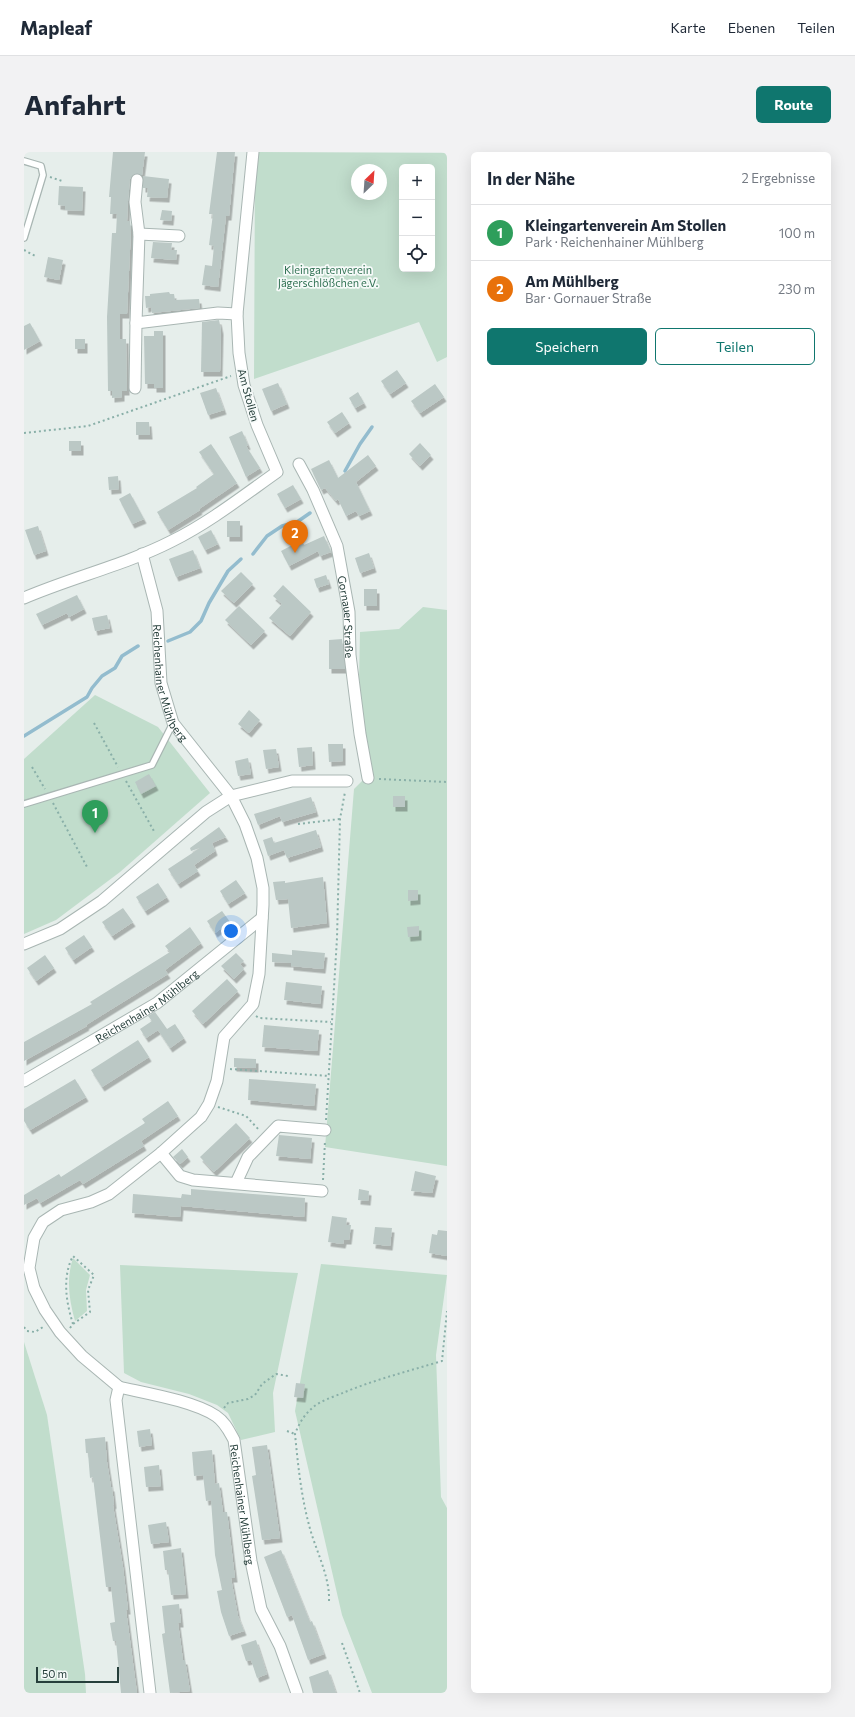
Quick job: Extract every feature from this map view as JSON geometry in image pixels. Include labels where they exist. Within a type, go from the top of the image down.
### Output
[{"type":"street","name":"Am Stollen","points":[[142,554],[173,541],[215,516],[277,472],[257,426],[242,376],[239,353],[237,314],[253,152]]},
{"type":"street","points":[[135,388],[139,234],[135,202],[137,180]]},
{"type":"street","points":[[139,234],[179,236]]},
{"type":"street","points":[[136,323],[218,313],[237,314]]},
{"type":"street","name":"Gornauer Straße","points":[[298,464],[313,490],[337,546],[349,612],[350,655],[360,734],[368,778]]},
{"type":"street","points":[[24,598],[142,554]]},
{"type":"street","name":"Reichenhainer Mühlberg","points":[[142,554],[157,611],[161,683],[173,723],[232,796],[245,824],[257,858],[263,888],[259,974],[253,1004],[249,1011],[234,1024],[224,1037],[217,1081],[209,1104],[201,1116],[161,1154],[109,1194],[91,1202],[61,1210],[43,1222],[37,1230],[31,1248],[29,1268],[34,1288],[52,1321],[82,1356],[119,1386],[206,1410],[217,1416],[226,1426],[234,1440],[251,1561],[261,1609],[280,1646],[296,1693]]},
{"type":"street","points":[[24,944],[60,929],[102,901],[206,812],[232,796],[292,780],[347,781]]},
{"type":"street","name":"Reichenhainer Mühlberg","points":[[24,1081],[156,1003],[262,918]]},
{"type":"street","points":[[236,1184],[248,1157],[278,1126],[325,1130]]},
{"type":"street","points":[[161,1154],[180,1176],[193,1180],[322,1191]]},
{"type":"street","points":[[119,1386],[116,1400],[150,1693]]},
{"type":"lane","points":[[24,162],[41,166],[43,175],[24,238]]},
{"type":"lane","points":[[24,804],[152,765],[173,723]]},
{"type":"path","points":[[43,175],[62,181]]},
{"type":"path","points":[[24,250],[37,257]]},
{"type":"path","points":[[24,433],[88,426],[230,376],[242,376]]},
{"type":"path","points":[[94,724],[155,833]]},
{"type":"path","points":[[32,767],[87,867]]},
{"type":"path","points":[[368,778],[447,782]]},
{"type":"path","points":[[322,1191],[337,938],[340,820],[347,781]]},
{"type":"path","points":[[298,824],[340,820]]},
{"type":"path","points":[[249,1011],[259,1018],[332,1022]]},
{"type":"path","points":[[218,1068],[329,1076]]},
{"type":"path","points":[[230,1112],[246,1116],[267,1138]]},
{"type":"path","points":[[70,1328],[73,1324],[90,1312],[88,1290],[94,1275],[73,1256],[67,1273],[66,1285],[67,1299],[73,1324]]},
{"type":"path","points":[[329,1601],[329,1589],[313,1541],[304,1507],[295,1434],[305,1415],[317,1405],[369,1382],[442,1361],[447,1310]]},
{"type":"path","points":[[24,1327],[27,1331],[35,1332],[52,1321]]},
{"type":"path","points":[[217,1416],[228,1403],[248,1399],[256,1395],[266,1380],[276,1374],[288,1376]]},
{"type":"path","points":[[287,1431],[295,1434]]},
{"type":"path","points":[[342,1643],[360,1693]]},
{"type":"green space","name":"Kleingartenverein Jägerschlößchen e.V.","points":[[257,152],[447,153],[447,357],[437,362],[419,322],[254,379],[255,166]]},
{"type":"green space","points":[[423,607],[447,610],[447,1166],[325,1147],[354,789],[363,780],[359,680],[360,632],[399,629]]},
{"type":"green space","points":[[95,695],[158,727],[210,793],[120,872],[56,920],[24,934],[24,759]]},
{"type":"green space","points":[[73,1258],[90,1275],[86,1290],[87,1311],[75,1321],[69,1289]]},
{"type":"green space","points":[[321,1264],[447,1275],[436,1355],[441,1497],[447,1508],[447,1693],[372,1693],[342,1615],[295,1411]]},
{"type":"green space","points":[[120,1265],[298,1273],[273,1393],[275,1432],[241,1440],[228,1413],[217,1405],[189,1394],[141,1382],[124,1373]]},
{"type":"green space","points":[[24,1342],[47,1415],[85,1674],[86,1693],[24,1693]]},
{"type":"building","points":[[113,152],[145,152],[142,175],[134,174],[130,179],[128,201],[127,221],[130,221],[131,229],[127,314],[120,314],[120,339],[126,339],[127,391],[122,391],[122,397],[112,398],[112,391],[108,391],[107,317],[112,233],[116,233],[117,214],[110,214],[111,197],[109,197]]},
{"type":"building","points":[[217,152],[235,152],[229,216],[226,216],[218,287],[202,285],[205,265],[212,266],[214,246],[209,245],[213,214],[209,214]]},
{"type":"building","points":[[143,176],[169,179],[167,198],[147,197],[148,188],[143,188]]},
{"type":"building","points":[[59,186],[83,187],[82,211],[65,210],[65,206],[58,205]]},
{"type":"building","points":[[162,210],[172,211],[171,221],[160,220]]},
{"type":"building","points":[[153,242],[172,243],[171,250],[177,250],[176,260],[151,258]]},
{"type":"building","points":[[48,257],[63,260],[59,280],[44,277]]},
{"type":"building","points":[[169,292],[170,294],[174,294],[175,300],[199,299],[200,308],[152,313],[151,307],[146,308],[145,296]]},
{"type":"building","points":[[219,320],[221,330],[220,372],[201,372],[202,322]]},
{"type":"building","points":[[30,323],[40,341],[24,350],[24,326]]},
{"type":"building","points":[[154,331],[163,331],[163,388],[154,388],[154,384],[145,384],[144,336],[154,336]]},
{"type":"building","points":[[75,339],[85,339],[85,349],[75,349]]},
{"type":"building","points":[[397,370],[406,383],[390,394],[381,381]]},
{"type":"building","points":[[278,383],[287,404],[271,411],[262,389]]},
{"type":"building","points":[[435,384],[444,397],[420,413],[411,401]]},
{"type":"building","points":[[216,388],[224,410],[208,415],[200,393]]},
{"type":"building","points":[[358,392],[364,403],[355,408],[349,398]]},
{"type":"building","points":[[342,412],[349,423],[335,433],[327,422]]},
{"type":"building","points":[[136,422],[149,422],[150,435],[136,435]]},
{"type":"building","points":[[242,431],[248,445],[246,446],[260,468],[246,477],[229,437]]},
{"type":"building","points":[[69,441],[81,441],[81,451],[69,451]]},
{"type":"building","points":[[420,443],[431,455],[420,466],[409,454]]},
{"type":"building","points":[[211,444],[237,483],[199,509],[200,510],[168,530],[157,512],[197,488],[196,487],[214,474],[199,452]]},
{"type":"building","points":[[368,455],[376,466],[356,482],[370,511],[359,516],[356,511],[346,516],[338,499],[336,501],[325,488],[321,490],[311,469],[329,460],[338,478]]},
{"type":"building","points":[[118,476],[119,489],[109,490],[108,477]]},
{"type":"building","points":[[293,485],[301,499],[285,508],[277,494]]},
{"type":"building","points":[[130,493],[144,519],[132,524],[119,499]]},
{"type":"building","points":[[227,521],[240,521],[240,537],[227,537]]},
{"type":"building","points":[[38,526],[46,551],[34,555],[25,530]]},
{"type":"building","points":[[211,530],[218,544],[205,550],[198,537]]},
{"type":"building","points":[[324,536],[331,552],[320,556],[318,551],[289,566],[281,551],[302,540],[304,545]]},
{"type":"building","points":[[193,550],[200,568],[176,577],[169,559]]},
{"type":"building","points":[[369,553],[374,568],[360,573],[355,558]]},
{"type":"building","points":[[241,572],[253,584],[234,603],[221,591]]},
{"type":"building","points":[[326,575],[329,584],[317,588],[314,579]]},
{"type":"building","points":[[283,585],[311,612],[290,636],[269,618],[282,604],[273,596]]},
{"type":"building","points":[[364,589],[377,589],[377,606],[364,606]]},
{"type":"building","points":[[77,595],[84,609],[69,617],[67,613],[42,625],[36,614]]},
{"type":"building","points":[[239,606],[265,631],[251,645],[225,620]]},
{"type":"building","points":[[107,615],[110,628],[95,631],[92,618]]},
{"type":"building","points":[[342,639],[345,669],[329,669],[329,640]]},
{"type":"building","points":[[249,710],[260,720],[249,733],[238,724]]},
{"type":"building","points":[[328,744],[343,744],[343,761],[329,762]]},
{"type":"building","points":[[312,747],[313,765],[299,767],[297,748]]},
{"type":"building","points":[[276,749],[279,767],[266,769],[263,750]]},
{"type":"building","points":[[248,758],[251,774],[238,776],[235,761]]},
{"type":"building","points":[[149,774],[156,786],[141,794],[135,782]]},
{"type":"building","points":[[393,796],[405,796],[405,807],[393,807]]},
{"type":"building","points":[[311,797],[316,812],[282,822],[280,816],[258,825],[254,814]]},
{"type":"building","points":[[219,827],[226,837],[212,843],[215,851],[194,865],[198,871],[178,884],[168,869],[200,848],[191,851],[190,848]]},
{"type":"building","points":[[316,830],[321,847],[287,858],[284,850],[268,856],[263,840],[272,837],[274,843]]},
{"type":"building","points":[[323,877],[327,923],[291,928],[288,899],[276,900],[273,882],[285,881],[285,883]]},
{"type":"building","points":[[236,880],[245,893],[228,904],[220,891]]},
{"type":"building","points":[[158,883],[167,897],[145,911],[136,897]]},
{"type":"building","points":[[408,890],[418,890],[418,900],[408,901]]},
{"type":"building","points":[[123,908],[133,922],[112,936],[102,922]]},
{"type":"building","points":[[222,911],[230,922],[215,933],[207,921]]},
{"type":"building","points":[[419,926],[419,936],[408,937],[407,927]]},
{"type":"building","points":[[190,927],[201,943],[165,970],[168,974],[86,1025],[87,1026],[24,1061],[24,1042],[92,1004],[90,1002],[170,952],[165,946]]},
{"type":"building","points":[[84,935],[92,947],[73,960],[65,948]]},
{"type":"building","points":[[292,950],[325,953],[323,969],[291,966],[291,963],[272,962],[272,953],[292,955]]},
{"type":"building","points":[[236,953],[244,961],[240,964],[244,969],[234,979],[221,966]]},
{"type":"building","points":[[45,955],[54,968],[36,981],[27,968]]},
{"type":"building","points":[[227,979],[238,991],[203,1024],[192,1011]]},
{"type":"building","points":[[286,982],[322,986],[320,1004],[284,1000]]},
{"type":"building","points":[[155,1012],[167,1029],[175,1024],[184,1038],[170,1048],[158,1030],[146,1038],[140,1029],[152,1021],[148,1016]]},
{"type":"building","points":[[264,1025],[319,1030],[317,1051],[262,1047]]},
{"type":"building","points":[[138,1040],[149,1057],[102,1087],[91,1070]]},
{"type":"building","points":[[234,1058],[256,1059],[256,1068],[234,1067]]},
{"type":"building","points":[[75,1079],[86,1097],[30,1130],[24,1121],[24,1109]]},
{"type":"building","points":[[249,1079],[316,1084],[314,1106],[248,1100]]},
{"type":"building","points":[[168,1101],[178,1116],[141,1141],[144,1146],[83,1184],[80,1180],[40,1203],[37,1198],[24,1205],[24,1195],[59,1174],[61,1177],[145,1123],[142,1119]]},
{"type":"building","points":[[236,1123],[250,1138],[214,1172],[200,1157]]},
{"type":"building","points":[[279,1135],[312,1138],[310,1159],[276,1156]]},
{"type":"building","points":[[182,1149],[188,1157],[180,1164],[173,1157]]},
{"type":"building","points":[[415,1171],[436,1176],[432,1193],[411,1191]]},
{"type":"building","points":[[191,1189],[305,1198],[304,1217],[181,1206],[180,1217],[132,1213],[133,1194],[181,1198],[182,1194],[191,1195]]},
{"type":"building","points":[[359,1189],[369,1191],[368,1201],[358,1200]]},
{"type":"building","points":[[332,1216],[347,1218],[346,1225],[351,1225],[349,1240],[344,1240],[343,1244],[328,1242]]},
{"type":"building","points":[[375,1227],[392,1228],[390,1246],[373,1244]]},
{"type":"building","points":[[438,1230],[447,1231],[447,1256],[429,1253],[432,1234],[437,1235]]},
{"type":"building","points":[[296,1383],[305,1384],[303,1398],[294,1397]]},
{"type":"building","points":[[150,1429],[152,1445],[139,1447],[137,1431]]},
{"type":"building","points":[[105,1437],[107,1462],[123,1567],[128,1610],[126,1610],[137,1693],[121,1693],[116,1641],[113,1641],[110,1623],[115,1622],[111,1587],[106,1587],[93,1477],[90,1478],[88,1453],[86,1453],[85,1439]]},
{"type":"building","points":[[267,1445],[280,1538],[262,1540],[252,1476],[256,1475],[252,1447]]},
{"type":"building","points":[[212,1450],[215,1484],[219,1483],[223,1512],[227,1512],[235,1578],[231,1578],[238,1616],[244,1631],[229,1636],[221,1612],[217,1591],[222,1590],[215,1555],[211,1500],[206,1501],[203,1475],[194,1476],[192,1452]]},
{"type":"building","points":[[159,1465],[161,1486],[146,1487],[144,1467]]},
{"type":"building","points":[[166,1522],[169,1542],[151,1544],[148,1525]]},
{"type":"building","points":[[181,1548],[186,1594],[171,1595],[168,1570],[165,1570],[163,1551]]},
{"type":"building","points":[[281,1550],[310,1622],[312,1621],[324,1654],[308,1660],[292,1615],[287,1617],[264,1557]]},
{"type":"building","points":[[179,1604],[181,1623],[178,1623],[183,1660],[185,1660],[190,1691],[170,1693],[162,1634],[165,1633],[162,1606]]},
{"type":"building","points":[[256,1640],[267,1674],[257,1678],[251,1660],[246,1661],[241,1645]]},
{"type":"building","points":[[328,1670],[336,1693],[313,1693],[309,1677]]},
{"type":"waterway","points":[[345,471],[360,444],[372,427]]},
{"type":"waterway","points":[[253,554],[267,536],[282,526],[297,522],[310,513]]},
{"type":"waterway","points":[[168,641],[190,632],[201,621],[209,603],[228,571],[241,559]]},
{"type":"waterway","points":[[24,736],[87,697],[102,676],[115,668],[122,656],[138,646]]},
{"type":"place","name":"Am Mühlberg","points":[[295,553]]},
{"type":"place","name":"Kleingartenverein Am Stollen","points":[[95,833]]}]
